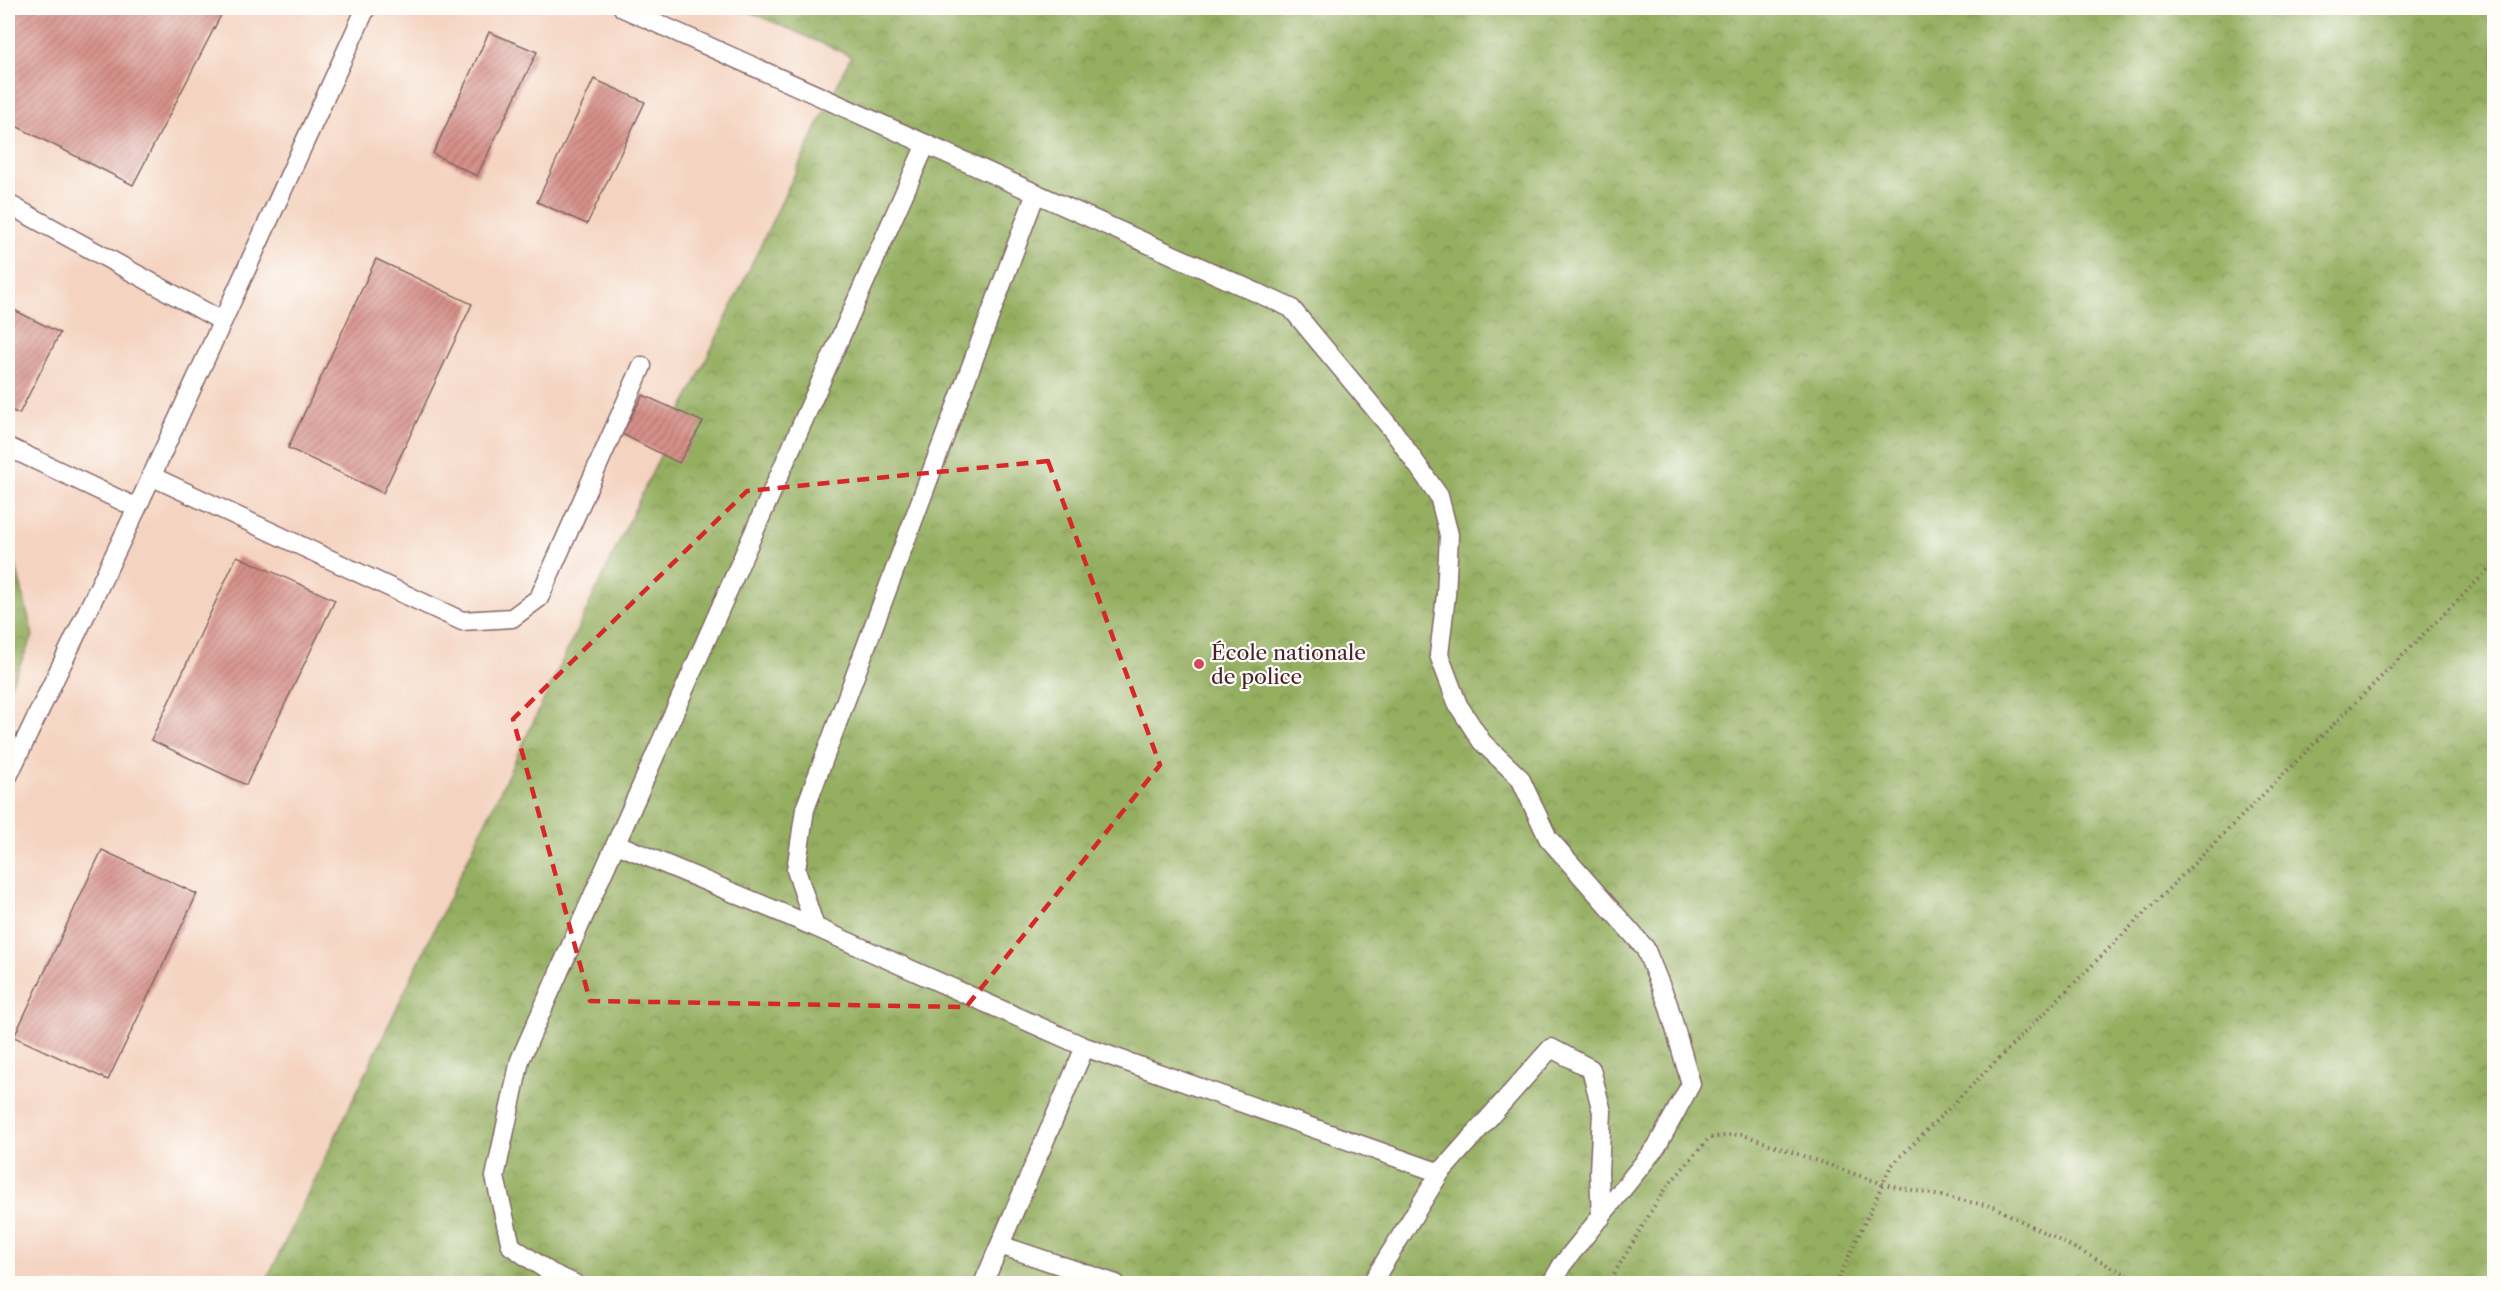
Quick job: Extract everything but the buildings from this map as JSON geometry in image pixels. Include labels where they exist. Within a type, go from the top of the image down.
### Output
[{"type":"lane","points":[[8,776],[137,508],[366,8]]},
{"type":"lane","points":[[623,8],[1291,308],[1394,432],[1439,496],[1449,535],[1446,595],[1439,655],[1458,705],[1482,742],[1520,778],[1548,838],[1645,948],[1668,1004],[1691,1084],[1657,1146],[1562,1265],[1551,1284]]},
{"type":"lane","points":[[575,1284],[551,1273],[511,1246],[495,1176],[520,1060],[926,144]]},
{"type":"lane","points":[[815,927],[796,870],[805,809],[1036,193]]},
{"type":"lane","points":[[8,204],[222,321]]},
{"type":"lane","points":[[151,476],[462,621],[512,618],[539,598],[642,366]]},
{"type":"lane","points":[[8,447],[137,508]]},
{"type":"lane","points":[[617,844],[815,927],[1085,1047],[1440,1173]]},
{"type":"lane","points":[[983,1284],[1085,1047]]},
{"type":"lane","points":[[1371,1284],[1440,1173],[1551,1048],[1591,1069],[1602,1112],[1599,1172],[1601,1218]]},
{"type":"lane","points":[[1000,1245],[1116,1284]]},
{"type":"path","points":[[1836,1284],[1883,1184],[1899,1159],[2494,564]]},
{"type":"path","points":[[8,610],[15,623],[8,656]]},
{"type":"path","points":[[1608,1284],[1664,1190],[1709,1138],[1741,1134],[1883,1184],[1994,1207],[2145,1284]]},
{"type":"highlighted area","points":[[1048,461],[1160,765],[966,1007],[590,1001],[513,719],[747,491]]},
{"type":"shaded area","name":"École nationale de police","points":[[8,8],[2494,8],[1591,1283],[8,1283],[8,691],[33,636],[8,533]]},
{"type":"green space","name":"École nationale de police","points":[[741,8],[2494,8],[2494,1283],[265,1284],[851,56]]},
{"type":"green space","points":[[8,533],[33,636],[8,691]]},
{"type":"place","name":"École nationale de police","points":[[1199,664]]}]
